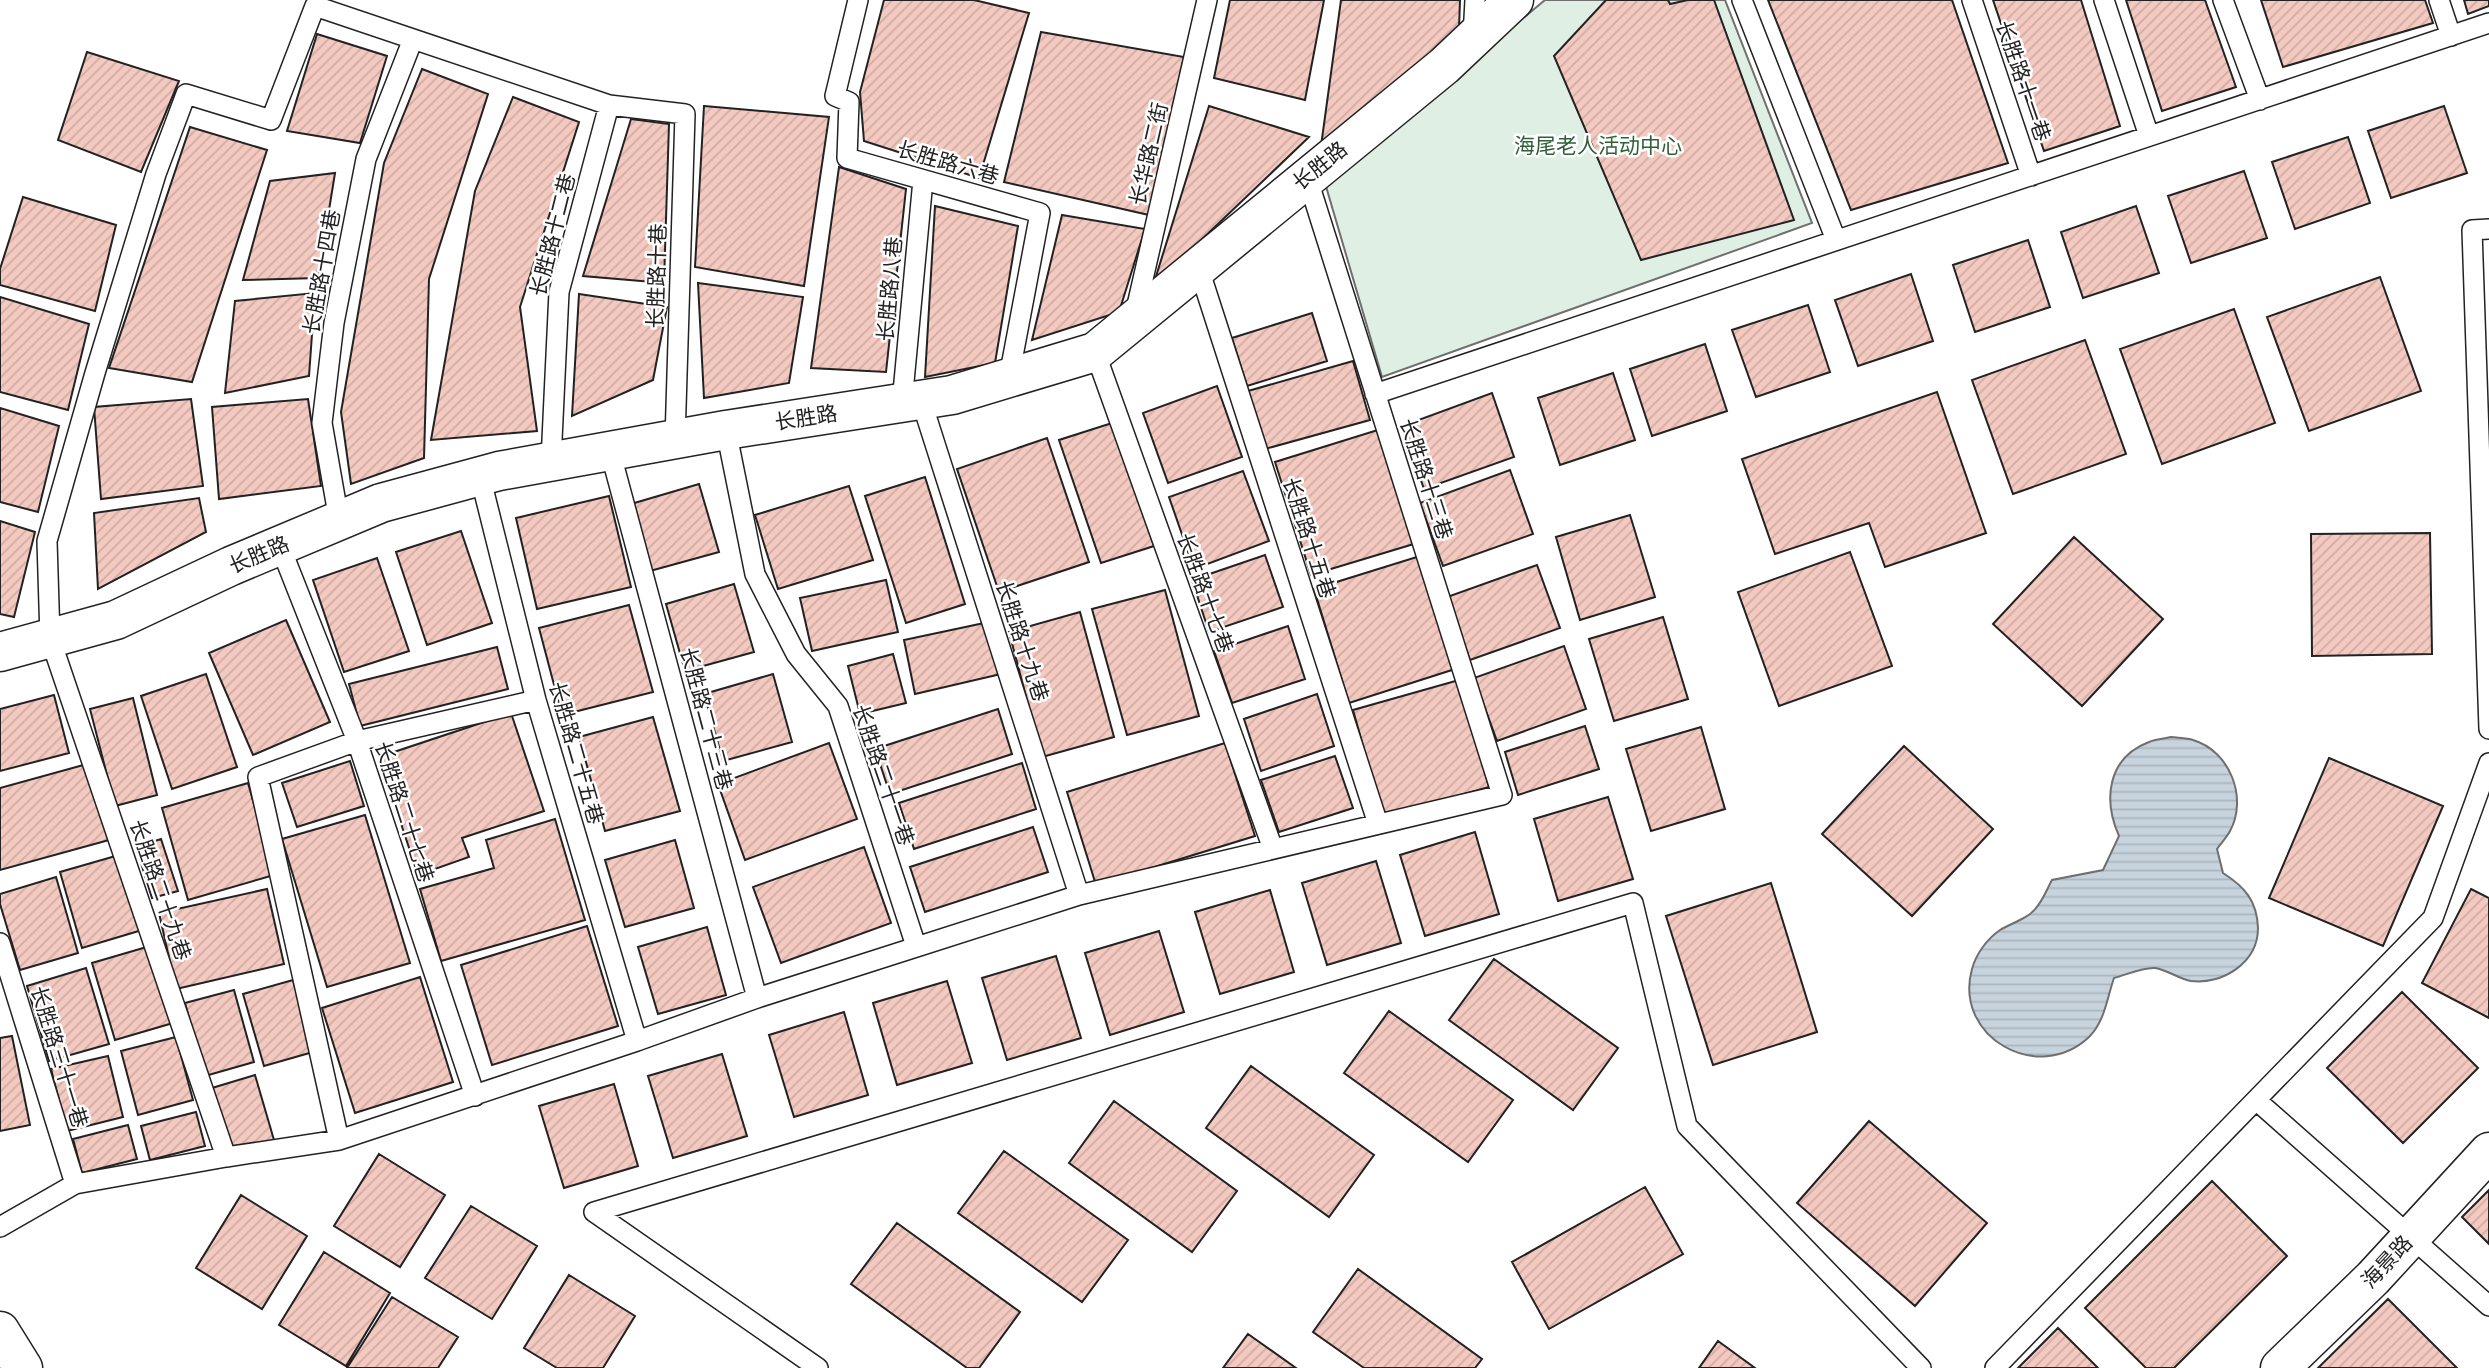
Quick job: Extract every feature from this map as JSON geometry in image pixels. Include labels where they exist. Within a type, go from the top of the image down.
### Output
[{"type":"street","name":"长胜路","points":[[0,652],[116,620],[381,503],[480,476],[551,461],[726,430],[952,395],[1094,352],[1444,66],[1514,0]]},
{"type":"street","name":"海景路","points":[[2280,1368],[2373,1278],[2489,1152]]},
{"type":"street","points":[[0,1331],[23,1368]]},
{"type":"lane","name":"长胜路六巷","points":[[858,0],[835,96],[849,102],[847,158],[1040,213],[1009,377]]},
{"type":"lane","name":"长华路二街","points":[[1134,318],[1207,0]]},
{"type":"lane","points":[[1473,38],[1475,0]]},
{"type":"lane","points":[[1742,0],[1836,240]]},
{"type":"lane","name":"长胜路十一巷","points":[[1972,0],[2031,176]]},
{"type":"lane","points":[[2104,0],[2149,136]]},
{"type":"lane","points":[[2223,0],[2260,100]]},
{"type":"lane","points":[[2439,0],[2451,36]]},
{"type":"lane","name":"长胜路二十九巷","points":[[226,1157],[50,638],[47,541],[148,201],[186,94],[271,120],[315,6],[413,39]]},
{"type":"lane","points":[[1375,394],[2489,23]]},
{"type":"lane","points":[[413,39],[609,105]]},
{"type":"lane","name":"长胜路十四巷","points":[[339,520],[322,423],[334,323],[366,159],[413,39]]},
{"type":"lane","name":"长胜路十巷","points":[[609,105],[685,114],[675,440]]},
{"type":"lane","name":"长胜路十二巷","points":[[551,461],[559,292],[609,105]]},
{"type":"lane","name":"长胜路十三巷","points":[[1307,177],[1502,794],[1378,824]]},
{"type":"lane","name":"长胜路八巷","points":[[911,402],[923,180]]},
{"type":"lane","points":[[2489,229],[2472,230],[2489,729]]},
{"type":"lane","name":"长胜路十五巷","points":[[1198,266],[1378,824]]},
{"type":"lane","name":"长胜路十七巷","points":[[1094,352],[1273,849]]},
{"type":"lane","name":"长胜路十九巷","points":[[911,402],[1079,895]]},
{"type":"lane","name":"长胜路二十一巷","points":[[726,430],[755,574],[796,654],[838,706],[916,946]]},
{"type":"lane","name":"长胜路二十三巷","points":[[610,451],[757,998]]},
{"type":"lane","name":"长胜路二十五巷","points":[[480,476],[536,700],[637,1041]]},
{"type":"lane","name":"长胜路二十七巷","points":[[280,546],[357,741],[475,1096]]},
{"type":"lane","points":[[339,1140],[258,777],[357,741],[536,700]]},
{"type":"lane","points":[[1995,1368],[2433,918],[2489,763]]},
{"type":"lane","points":[[0,1227],[75,1184],[339,1140],[637,1041],[757,998],[1079,895],[1378,824]]},
{"type":"lane","points":[[818,1368],[594,1212],[1633,903],[1687,1126],[1920,1368]]},
{"type":"lane","name":"长胜路三十一巷","points":[[0,943],[75,1184]]},
{"type":"lane","points":[[2256,1100],[2489,1306]]},
{"type":"green space","name":"海尾老人活动中心","points":[[1545,0],[1725,0],[1812,223],[1382,377],[1325,183]]},
{"type":"shaded area","points":[[2171,737],[2191,739],[2206,746],[2217,754],[2232,777],[2237,804],[2235,818],[2229,833],[2217,849],[2223,873],[2243,889],[2255,910],[2258,928],[2252,952],[2236,969],[2215,979],[2191,981],[2155,968],[2114,978],[2099,1024],[2089,1037],[2069,1051],[2047,1056],[2025,1055],[2004,1046],[1987,1033],[1975,1015],[1969,993],[1976,958],[1995,934],[2033,912],[2052,880],[2103,870],[2119,836],[2110,795],[2117,769],[2124,758],[2135,749],[2152,741]]},
{"type":"building","points":[[884,0],[974,0],[1029,13],[979,178],[864,141],[860,92]]},
{"type":"building","points":[[1230,0],[1324,0],[1305,100],[1214,78]]},
{"type":"building","points":[[1341,0],[1460,0],[1459,29],[1321,146]]},
{"type":"building","points":[[1606,0],[1668,0],[1670,4],[1688,0],[1714,0],[1794,220],[1641,260],[1554,56]]},
{"type":"building","points":[[1768,0],[1952,0],[2008,163],[1851,210]]},
{"type":"building","points":[[1993,0],[2081,0],[2120,126],[2044,151]]},
{"type":"building","points":[[2126,0],[2205,0],[2236,87],[2162,111]]},
{"type":"building","points":[[2261,0],[2425,0],[2433,23],[2283,67]]},
{"type":"building","points":[[2464,0],[2489,0],[2489,6],[2468,14]]},
{"type":"building","points":[[1041,32],[1184,57],[1149,215],[1004,182]]},
{"type":"building","points":[[317,34],[387,56],[360,143],[287,131]]},
{"type":"building","points":[[87,52],[179,81],[141,172],[58,140]]},
{"type":"building","points":[[422,69],[488,94],[429,279],[424,458],[351,484],[341,412],[384,163]]},
{"type":"building","points":[[513,97],[579,122],[520,307],[537,431],[431,440],[475,191]]},
{"type":"building","points":[[704,106],[829,117],[804,286],[695,267]]},
{"type":"building","points":[[1209,106],[1309,137],[1153,286]]},
{"type":"building","points":[[2444,106],[2467,173],[2391,198],[2368,131]]},
{"type":"building","points":[[631,119],[669,124],[664,283],[583,276]]},
{"type":"building","points":[[190,127],[267,150],[192,382],[109,368]]},
{"type":"building","points":[[2348,137],[2370,203],[2295,229],[2272,162]]},
{"type":"building","points":[[839,167],[906,189],[886,372],[811,368]]},
{"type":"building","points":[[2244,171],[2267,238],[2191,263],[2168,196]]},
{"type":"building","points":[[335,173],[318,278],[243,280],[270,181]]},
{"type":"building","points":[[23,197],[116,225],[95,311],[0,285],[0,269]]},
{"type":"building","points":[[935,206],[1018,226],[995,363],[925,377]]},
{"type":"building","points":[[2136,206],[2159,273],[2083,298],[2061,232]]},
{"type":"building","points":[[1062,215],[1145,229],[1119,312],[1032,340]]},
{"type":"building","points":[[2028,240],[2050,307],[1975,332],[1953,265]]},
{"type":"building","points":[[1911,274],[1933,341],[1858,366],[1835,300]]},
{"type":"building","points":[[2380,277],[2421,391],[2309,431],[2267,317]]},
{"type":"building","points":[[698,283],[803,297],[789,383],[704,398]]},
{"type":"building","points":[[315,293],[309,376],[225,393],[235,301]]},
{"type":"building","points":[[579,294],[667,307],[653,380],[572,416]]},
{"type":"building","points":[[0,297],[89,324],[68,410],[0,392]]},
{"type":"building","points":[[1808,305],[1830,372],[1756,397],[1732,330]]},
{"type":"building","points":[[2234,309],[2275,423],[2162,464],[2120,349]]},
{"type":"building","points":[[1312,313],[1327,361],[1247,386],[1232,338]]},
{"type":"building","points":[[2085,340],[2126,454],[2013,494],[1972,380]]},
{"type":"building","points":[[1705,344],[1727,411],[1652,436],[1630,369]]},
{"type":"building","points":[[1353,361],[1370,420],[1265,449],[1248,391]]},
{"type":"building","points":[[1613,373],[1635,440],[1560,465],[1538,398]]},
{"type":"building","points":[[1217,386],[1242,457],[1168,483],[1143,413]]},
{"type":"building","points":[[1937,392],[1986,533],[1885,567],[1869,523],[1775,554],[1742,459]]},
{"type":"building","points":[[1492,393],[1514,457],[1424,489],[1402,426]]},
{"type":"building","points":[[191,399],[203,486],[101,499],[94,407]]},
{"type":"building","points":[[308,399],[321,486],[219,499],[212,407]]},
{"type":"building","points":[[0,408],[59,426],[38,512],[0,502]]},
{"type":"building","points":[[1112,423],[1154,546],[1101,563],[1059,440]]},
{"type":"building","points":[[1381,429],[1417,543],[1311,575],[1275,462]]},
{"type":"building","points":[[1047,438],[1089,562],[999,592],[957,469]]},
{"type":"building","points":[[1510,470],[1533,534],[1443,566],[1420,503]]},
{"type":"building","points":[[1243,471],[1269,541],[1194,569],[1169,497]]},
{"type":"building","points":[[925,477],[965,604],[906,623],[865,496]]},
{"type":"building","points":[[699,484],[719,552],[650,571],[631,504]]},
{"type":"building","points":[[849,486],[873,560],[778,589],[755,515]]},
{"type":"building","points":[[609,496],[631,587],[537,609],[516,518]]},
{"type":"building","points":[[199,498],[206,532],[98,589],[94,513]]},
{"type":"building","points":[[1630,515],[1655,597],[1580,620],[1556,537]]},
{"type":"building","points":[[0,521],[35,532],[14,617],[0,614]]},
{"type":"building","points":[[461,531],[492,623],[427,645],[396,552]]},
{"type":"building","points":[[2430,533],[2432,654],[2312,656],[2311,534]]},
{"type":"building","points":[[2074,537],[2163,619],[2082,706],[1993,624]]},
{"type":"building","points":[[1850,552],[1892,666],[1779,706],[1738,592]]},
{"type":"building","points":[[1265,555],[1283,607],[1209,632],[1192,580]]},
{"type":"building","points":[[1420,556],[1455,669],[1349,703],[1314,589]]},
{"type":"building","points":[[377,558],[409,651],[344,672],[313,580]]},
{"type":"building","points":[[1537,565],[1560,628],[1470,660],[1447,597]]},
{"type":"building","points":[[886,580],[898,632],[812,651],[800,598]]},
{"type":"building","points":[[734,584],[754,652],[685,671],[666,604]]},
{"type":"building","points":[[1165,590],[1199,716],[1127,735],[1092,609]]},
{"type":"building","points":[[629,605],[653,692],[562,715],[539,628]]},
{"type":"building","points":[[1080,612],[1114,737],[1042,757],[1009,632]]},
{"type":"building","points":[[1663,617],[1688,699],[1614,721],[1589,639]]},
{"type":"building","points":[[286,620],[330,722],[253,755],[209,653]]},
{"type":"building","points":[[989,622],[1001,674],[915,694],[904,640]]},
{"type":"building","points":[[1288,626],[1305,679],[1232,703],[1214,651]]},
{"type":"building","points":[[1564,646],[1586,709],[1497,741],[1474,678]]},
{"type":"building","points":[[497,647],[508,689],[360,726],[349,684]]},
{"type":"building","points":[[893,654],[906,703],[860,714],[848,666]]},
{"type":"building","points":[[206,674],[237,767],[172,789],[141,696]]},
{"type":"building","points":[[773,674],[792,742],[723,761],[704,694]]},
{"type":"building","points":[[1459,680],[1489,787],[1383,817],[1353,710]]},
{"type":"building","points":[[1317,694],[1334,746],[1261,771],[1244,719]]},
{"type":"building","points":[[54,695],[69,753],[0,771],[0,709]]},
{"type":"building","points":[[133,698],[157,795],[115,806],[90,709]]},
{"type":"building","points":[[998,709],[1012,754],[890,794],[875,749]]},
{"type":"building","points":[[511,713],[544,811],[462,838],[469,857],[418,875],[379,757]]},
{"type":"building","points":[[653,717],[680,811],[605,831],[579,737]]},
{"type":"building","points":[[1585,726],[1599,769],[1518,795],[1505,752]]},
{"type":"building","points":[[1701,727],[1725,809],[1651,831],[1626,749]]},
{"type":"building","points":[[829,743],[857,819],[745,860],[718,784]]},
{"type":"building","points":[[1225,743],[1255,836],[1096,885],[1067,792]]},
{"type":"building","points":[[1904,746],[1993,829],[1912,916],[1822,834]]},
{"type":"building","points":[[1335,756],[1353,808],[1279,832],[1261,780]]},
{"type":"building","points":[[2329,758],[2443,806],[2383,946],[2269,898]]},
{"type":"building","points":[[350,761],[364,806],[297,827],[282,783]]},
{"type":"building","points":[[1022,763],[1036,809],[914,849],[899,803]]},
{"type":"building","points":[[87,764],[109,840],[0,870],[0,788]]},
{"type":"building","points":[[248,783],[274,875],[188,900],[162,808]]},
{"type":"building","points":[[1608,797],[1633,879],[1558,901],[1534,819]]},
{"type":"building","points":[[365,815],[410,963],[327,987],[282,839]]},
{"type":"building","points":[[555,819],[585,920],[441,961],[420,889],[494,868],[486,840]]},
{"type":"building","points":[[1033,827],[1048,872],[925,912],[910,867]]},
{"type":"building","points":[[1475,832],[1499,914],[1425,936],[1400,855]]},
{"type":"building","points":[[161,839],[178,891],[152,898],[136,847]]},
{"type":"building","points":[[675,840],[694,908],[625,927],[605,860]]},
{"type":"building","points":[[864,847],[891,923],[781,963],[753,887]]},
{"type":"building","points":[[119,855],[142,930],[82,948],[60,872]]},
{"type":"building","points":[[1376,861],[1401,943],[1327,965],[1302,883]]},
{"type":"building","points":[[56,877],[78,953],[20,970],[0,904],[0,894]]},
{"type":"building","points":[[1771,883],[1817,1032],[1713,1065],[1666,916]]},
{"type":"building","points":[[267,889],[284,964],[176,989],[159,913]]},
{"type":"building","points":[[2471,889],[2489,898],[2489,1018],[2422,983]]},
{"type":"building","points":[[1270,890],[1294,972],[1220,994],[1195,912]]},
{"type":"building","points":[[587,926],[618,1026],[492,1065],[461,965]]},
{"type":"building","points":[[707,927],[726,995],[658,1014],[638,947]]},
{"type":"building","points":[[1159,931],[1184,1012],[1110,1035],[1085,953]]},
{"type":"building","points":[[150,946],[173,1023],[115,1040],[92,963]]},
{"type":"building","points":[[1056,956],[1081,1038],[1007,1060],[982,978]]},
{"type":"building","points":[[1494,959],[1618,1048],[1573,1110],[1449,1020]]},
{"type":"building","points":[[86,968],[109,1044],[49,1061],[27,986]]},
{"type":"building","points":[[420,977],[453,1082],[355,1113],[322,1008]]},
{"type":"building","points":[[293,980],[313,1052],[264,1066],[243,994]]},
{"type":"building","points":[[947,981],[972,1063],[897,1085],[873,1003]]},
{"type":"building","points":[[234,990],[254,1062],[205,1076],[185,1003]]},
{"type":"building","points":[[2402,992],[2478,1068],[2403,1143],[2327,1068]]},
{"type":"building","points":[[1389,1011],[1513,1100],[1468,1162],[1344,1073]]},
{"type":"building","points":[[844,1012],[868,1095],[794,1117],[769,1035]]},
{"type":"building","points":[[12,1036],[30,1125],[0,1131],[0,1038]]},
{"type":"building","points":[[176,1037],[193,1100],[138,1115],[121,1051]]},
{"type":"building","points":[[722,1054],[747,1136],[673,1158],[648,1076]]},
{"type":"building","points":[[108,1056],[123,1117],[67,1131],[51,1069]]},
{"type":"building","points":[[1251,1066],[1374,1155],[1329,1217],[1206,1128]]},
{"type":"building","points":[[255,1075],[274,1140],[232,1152],[212,1088]]},
{"type":"building","points":[[614,1084],[638,1166],[564,1188],[539,1106]]},
{"type":"building","points":[[1114,1101],[1237,1191],[1192,1252],[1069,1163]]},
{"type":"building","points":[[196,1112],[205,1146],[150,1160],[141,1126]]},
{"type":"building","points":[[1869,1121],[1987,1223],[1915,1306],[1797,1203]]},
{"type":"building","points":[[128,1125],[137,1159],[82,1173],[73,1139]]},
{"type":"building","points":[[1004,1151],[1128,1240],[1082,1302],[958,1213]]},
{"type":"building","points":[[379,1154],[445,1195],[400,1267],[334,1226]]},
{"type":"building","points":[[2212,1181],[2287,1256],[2174,1368],[2146,1368],[2085,1308]]},
{"type":"building","points":[[1645,1187],[1683,1254],[1549,1329],[1512,1262]]},
{"type":"building","points":[[2489,1190],[2489,1244],[2462,1217]]},
{"type":"building","points":[[241,1195],[307,1236],[262,1309],[196,1268]]},
{"type":"building","points":[[471,1206],[537,1246],[492,1319],[425,1278]]},
{"type":"building","points":[[897,1223],[1020,1312],[979,1368],[967,1368],[851,1284]]},
{"type":"building","points":[[324,1252],[390,1293],[346,1366],[279,1325]]},
{"type":"building","points":[[1358,1269],[1482,1359],[1475,1368],[1364,1368],[1313,1332]]},
{"type":"building","points":[[569,1275],[635,1316],[603,1368],[557,1368],[524,1348]]},
{"type":"building","points":[[392,1297],[458,1337],[438,1368],[347,1368]]},
{"type":"building","points":[[2388,1299],[2457,1368],[2318,1368]]},
{"type":"building","points":[[2058,1328],[2098,1368],[2018,1368]]},
{"type":"building","points":[[1248,1334],[1296,1368],[1223,1368]]},
{"type":"building","points":[[1718,1341],[1755,1368],[1699,1368]]}]
